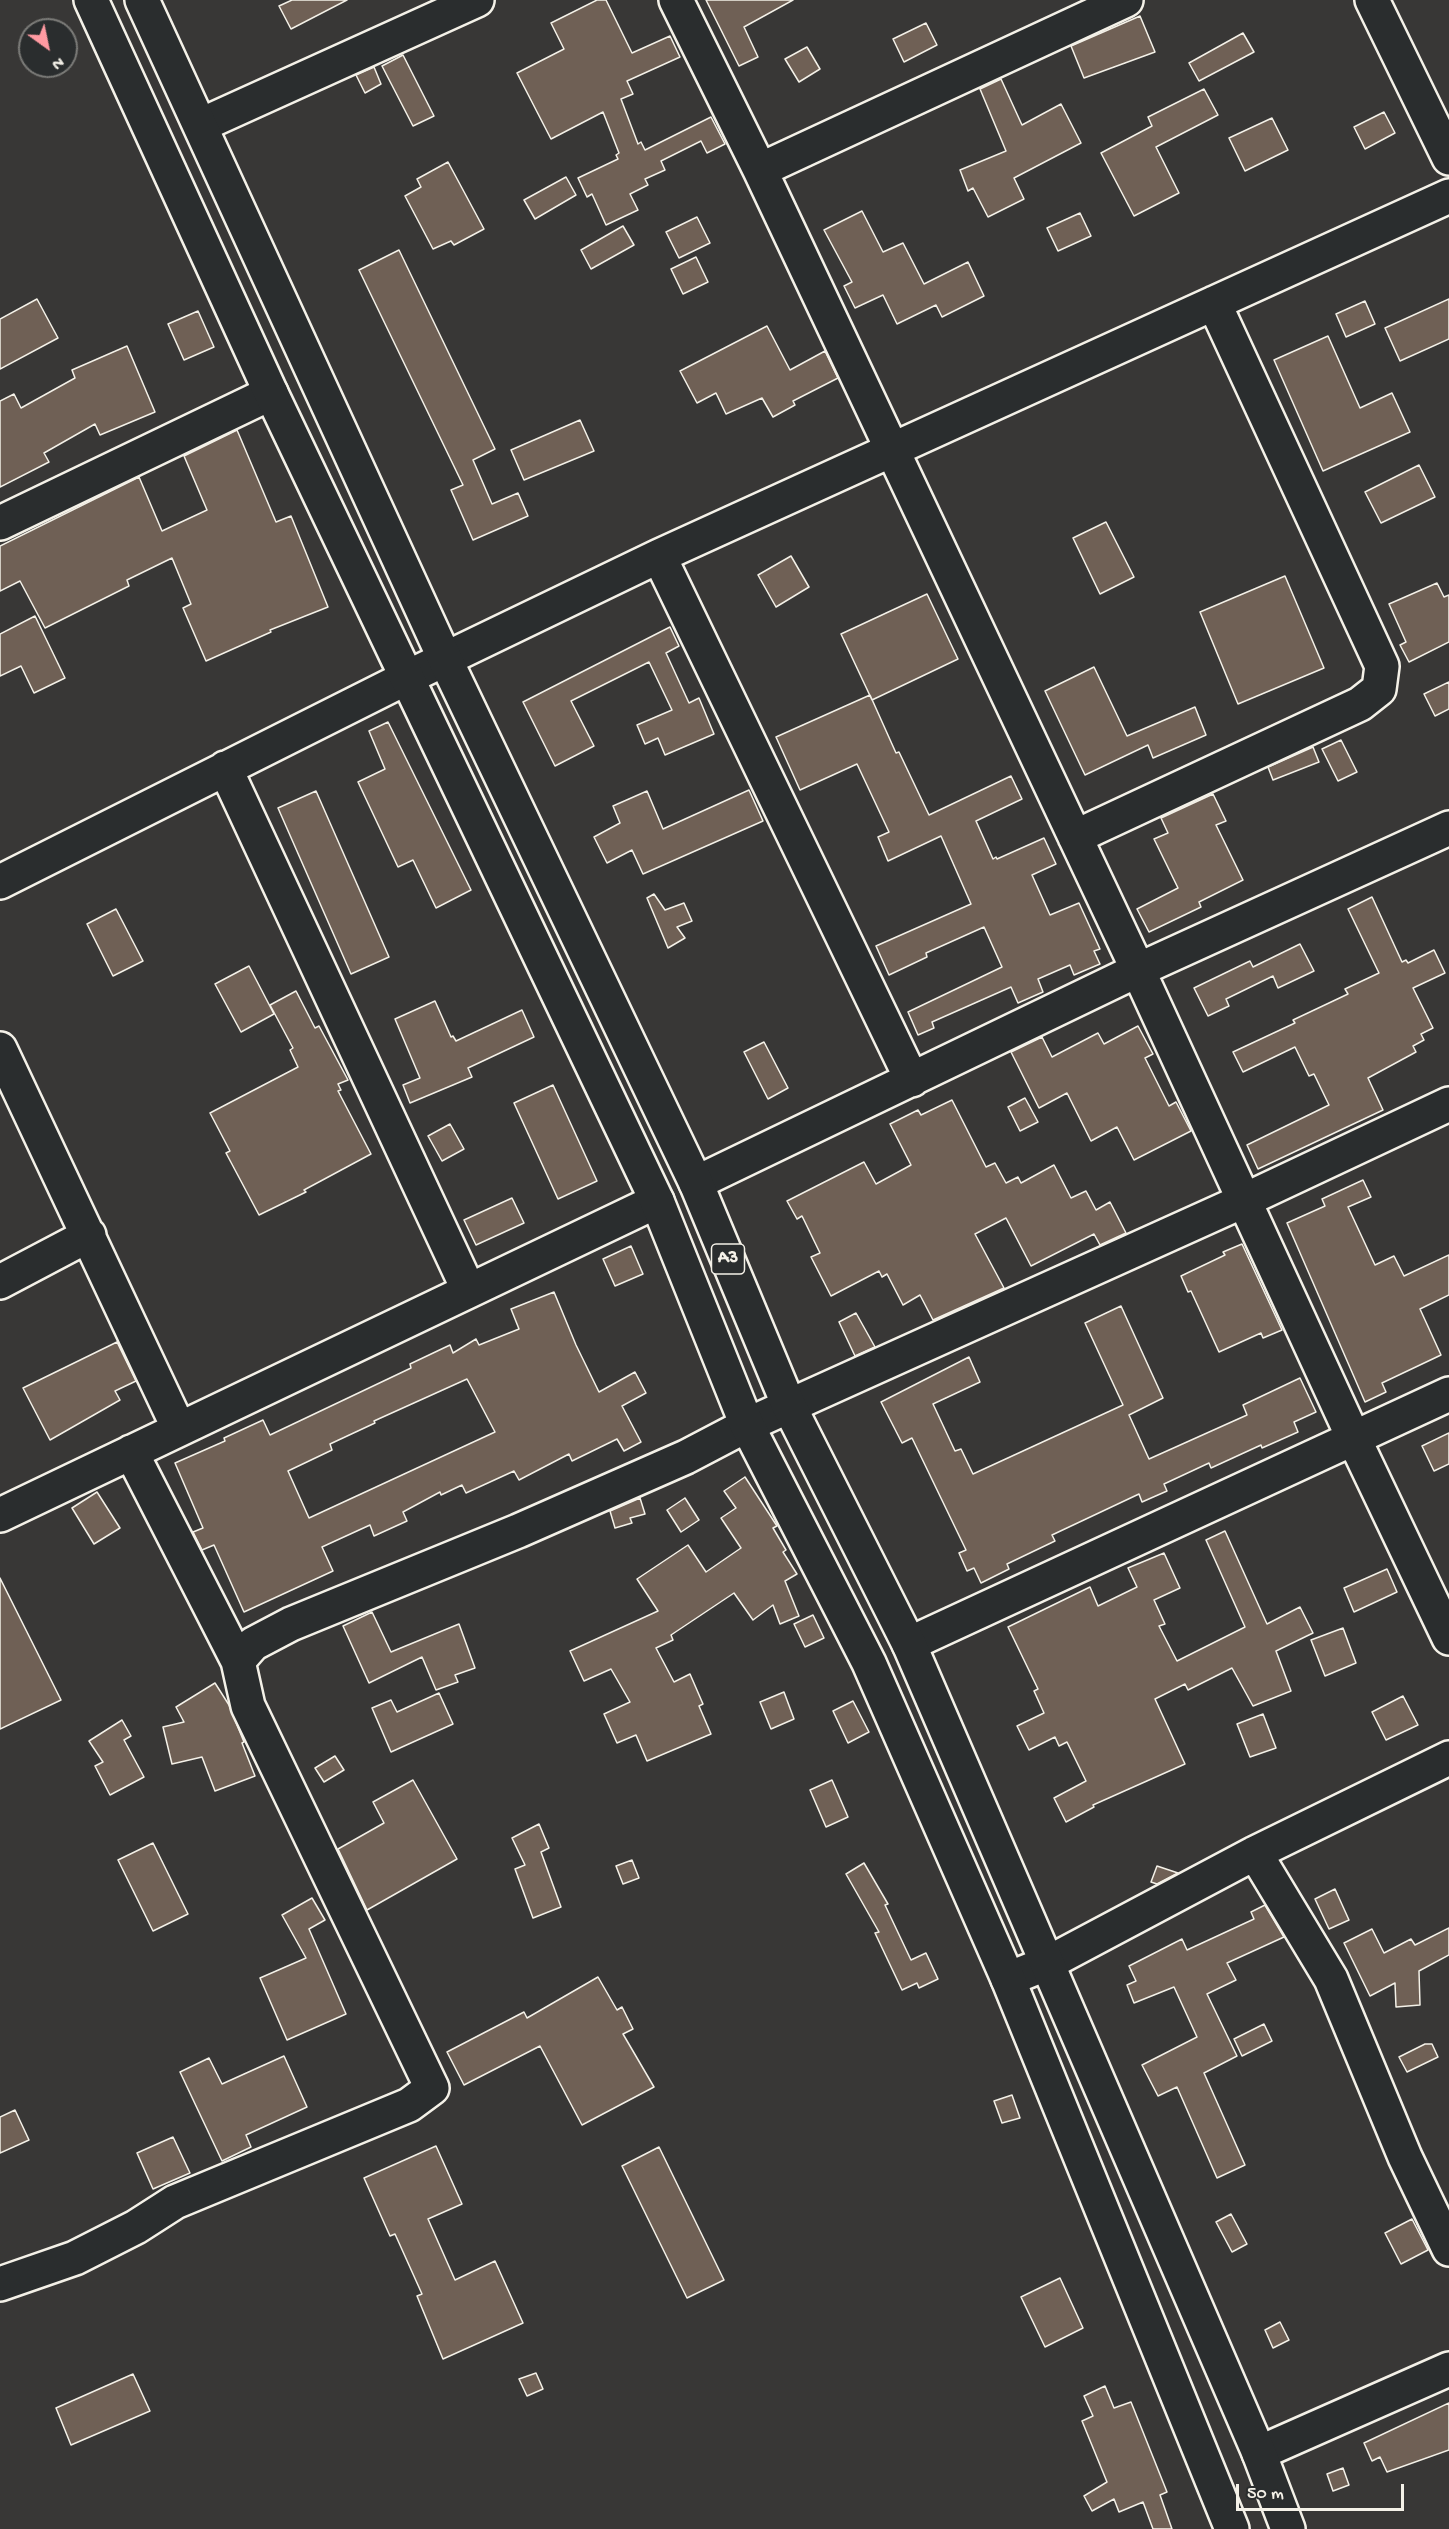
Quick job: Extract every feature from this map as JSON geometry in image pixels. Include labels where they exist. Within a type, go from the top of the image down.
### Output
[{"type":"main road","name":"A3","points":[[91,0],[271,393],[657,1201],[747,1425],[869,1663],[1008,1979],[1232,2529]]},
{"type":"main road","name":"A3","points":[[142,0],[445,659],[696,1183],[789,1406],[909,1644],[1259,2453],[1288,2529]]},
{"type":"main road","points":[[201,125],[477,0]]},
{"type":"main road","points":[[676,0],[760,170],[1138,970],[1243,1201],[1449,1638]]},
{"type":"main road","points":[[760,170],[1126,0]]},
{"type":"main road","points":[[1372,0],[1449,158]]},
{"type":"main road","points":[[0,882],[408,677],[659,556],[1449,196]]},
{"type":"main road","points":[[1075,837],[1360,704],[1379,689],[1382,666],[1214,303]]},
{"type":"main road","points":[[0,523],[271,393]]},
{"type":"main road","points":[[659,556],[912,1080]]},
{"type":"main road","points":[[225,768],[469,1291]]},
{"type":"main road","points":[[696,1183],[1138,970],[1449,828]]},
{"type":"main road","points":[[0,1049],[179,1429]]},
{"type":"main road","points":[[238,1661],[253,1644],[291,1624],[518,1531],[686,1457],[747,1425],[1243,1201],[1449,1104]]},
{"type":"main road","points":[[0,1515],[657,1201]]},
{"type":"main road","points":[[0,1282],[89,1235]]},
{"type":"main road","points":[[909,1644],[1449,1394]]},
{"type":"main road","points":[[0,2284],[75,2258],[136,2227],[174,2202],[409,2104],[432,2088],[248,1706],[238,1661],[131,1452]]},
{"type":"main road","points":[[1008,1979],[1048,1963],[1255,1853],[1449,1758]]},
{"type":"main road","points":[[1255,1853],[1331,1979],[1405,2157],[1449,2249]]},
{"type":"main road","points":[[1259,2453],[1449,2369]]},
{"type":"building","points":[[292,0],[347,0],[291,29],[279,6]]},
{"type":"building","points":[[597,0],[606,0],[632,53],[670,36],[680,57],[627,81],[633,94],[621,99],[638,144],[641,142],[645,150],[711,117],[725,144],[707,153],[701,141],[661,161],[665,170],[645,179],[648,185],[630,194],[638,210],[606,225],[592,194],[587,197],[578,178],[618,159],[616,155],[619,153],[603,112],[551,139],[517,73],[564,49],[551,23]]},
{"type":"building","points":[[706,0],[793,0],[744,27],[758,57],[739,66]]},
{"type":"building","points":[[1140,16],[1155,52],[1084,78],[1071,46]]},
{"type":"building","points":[[926,23],[937,45],[904,62],[893,39]]},
{"type":"building","points":[[1243,33],[1254,52],[1199,81],[1189,63]]},
{"type":"building","points":[[807,47],[820,69],[799,82],[785,59]]},
{"type":"building","points":[[403,55],[434,116],[413,126],[382,66]]},
{"type":"building","points":[[374,67],[381,84],[365,93],[356,75]]},
{"type":"building","points":[[1001,79],[1022,125],[1061,104],[1081,143],[1014,178],[1024,199],[988,217],[973,188],[968,191],[960,170],[1006,151],[980,89]]},
{"type":"building","points":[[1204,89],[1218,115],[1156,147],[1179,193],[1134,216],[1101,153],[1152,126],[1148,117]]},
{"type":"building","points":[[1384,112],[1395,133],[1365,149],[1354,127]]},
{"type":"building","points":[[1272,118],[1288,150],[1245,171],[1229,138]]},
{"type":"building","points":[[448,162],[484,229],[454,245],[451,241],[433,249],[405,196],[421,187],[417,179]]},
{"type":"building","points":[[566,177],[576,195],[535,219],[524,200]]},
{"type":"building","points":[[862,211],[883,252],[903,243],[924,284],[968,262],[984,296],[942,317],[936,305],[897,324],[883,295],[855,308],[844,286],[852,282],[824,230]]},
{"type":"building","points":[[1080,213],[1091,236],[1058,251],[1047,228]]},
{"type":"building","points":[[697,217],[710,243],[679,258],[666,232]]},
{"type":"building","points":[[623,226],[634,245],[591,269],[581,250]]},
{"type":"building","points":[[399,250],[495,449],[473,460],[492,504],[518,493],[528,516],[473,540],[451,490],[463,485],[359,270]]},
{"type":"building","points":[[696,257],[708,282],[683,294],[671,269]]},
{"type":"building","points":[[37,299],[58,338],[0,369],[0,319]]},
{"type":"building","points":[[1449,299],[1449,339],[1400,361],[1385,328]]},
{"type":"building","points":[[1365,301],[1375,324],[1346,337],[1336,314]]},
{"type":"building","points":[[198,311],[214,347],[184,360],[168,324]]},
{"type":"building","points":[[767,326],[790,370],[825,351],[838,378],[793,401],[795,405],[773,417],[762,398],[726,414],[716,393],[697,403],[680,371]]},
{"type":"building","points":[[1328,336],[1360,408],[1392,393],[1410,432],[1323,471],[1274,360]]},
{"type":"building","points":[[127,346],[155,412],[100,435],[95,424],[44,453],[49,462],[0,487],[0,401],[14,394],[21,408],[75,378],[72,370]]},
{"type":"building","points":[[580,420],[594,451],[524,480],[511,450]]},
{"type":"building","points":[[237,430],[276,522],[291,516],[328,607],[270,630],[271,632],[206,661],[183,608],[191,604],[172,558],[127,580],[129,586],[45,628],[20,581],[0,591],[0,546],[139,477],[162,531],[207,510],[184,456]]},
{"type":"building","points":[[1419,465],[1435,497],[1381,523],[1365,492]]},
{"type":"building","points":[[1106,522],[1134,577],[1100,594],[1073,538]]},
{"type":"building","points":[[791,556],[809,587],[776,607],[758,575]]},
{"type":"building","points":[[1285,576],[1324,668],[1238,704],[1200,612]]},
{"type":"building","points":[[1437,583],[1444,597],[1449,595],[1449,642],[1409,662],[1400,645],[1406,642],[1389,604]]},
{"type":"building","points":[[927,594],[958,659],[872,700],[841,634]]},
{"type":"building","points":[[35,616],[65,678],[34,693],[21,666],[0,676],[0,634]]},
{"type":"building","points":[[670,627],[679,646],[666,653],[689,703],[699,698],[714,734],[665,755],[658,738],[645,744],[637,725],[672,710],[649,662],[571,701],[594,746],[555,766],[523,702]]},
{"type":"building","points":[[1094,667],[1127,736],[1195,707],[1206,735],[1153,758],[1148,745],[1085,775],[1045,691]]},
{"type":"building","points":[[1449,682],[1449,709],[1435,716],[1424,694]]},
{"type":"building","points":[[870,695],[896,753],[899,752],[929,815],[1011,776],[1022,799],[976,821],[993,859],[1044,838],[1056,864],[1032,875],[1050,915],[1079,903],[1100,949],[1094,951],[1100,964],[1074,975],[1070,965],[1038,979],[1043,992],[1018,1003],[1011,987],[932,1022],[934,1028],[918,1035],[908,1012],[1002,967],[984,927],[926,953],[927,957],[889,975],[876,946],[971,904],[941,836],[888,861],[878,837],[889,832],[857,764],[800,790],[776,737]]},
{"type":"building","points":[[388,722],[471,890],[436,908],[413,860],[398,867],[358,782],[385,769],[369,731]]},
{"type":"building","points":[[1341,740],[1357,772],[1338,781],[1322,749]]},
{"type":"building","points":[[1313,747],[1319,762],[1273,780],[1268,767]]},
{"type":"building","points":[[749,790],[763,821],[643,874],[632,850],[607,863],[594,837],[620,823],[613,806],[647,791],[663,829]]},
{"type":"building","points":[[316,791],[389,957],[351,974],[278,808]]},
{"type":"building","points":[[1213,794],[1226,821],[1216,825],[1243,880],[1199,902],[1201,907],[1149,932],[1137,909],[1178,888],[1154,839],[1168,833],[1161,818]]},
{"type":"building","points":[[654,894],[665,910],[684,903],[692,921],[677,927],[685,938],[668,948],[647,898]]},
{"type":"building","points":[[1372,897],[1402,962],[1406,960],[1408,963],[1434,950],[1445,973],[1413,988],[1433,1028],[1421,1034],[1424,1040],[1413,1046],[1416,1052],[1368,1078],[1383,1110],[1258,1169],[1247,1145],[1329,1105],[1314,1074],[1309,1076],[1295,1047],[1243,1072],[1233,1052],[1295,1023],[1293,1020],[1348,994],[1345,989],[1379,973],[1348,909]]},
{"type":"building","points":[[116,909],[143,961],[113,976],[87,924]]},
{"type":"building","points":[[1300,944],[1314,971],[1278,988],[1273,976],[1226,999],[1229,1006],[1208,1016],[1194,988],[1250,961],[1253,967]]},
{"type":"building","points":[[249,966],[274,1014],[241,1032],[215,984]]},
{"type":"building","points":[[296,991],[315,1028],[319,1026],[348,1080],[338,1084],[341,1090],[338,1091],[371,1154],[304,1190],[306,1192],[259,1215],[226,1153],[230,1151],[210,1113],[298,1067],[290,1050],[293,1048],[270,1005]]},
{"type":"building","points":[[435,1001],[451,1037],[453,1036],[456,1041],[522,1010],[534,1037],[468,1068],[472,1077],[410,1103],[403,1085],[420,1078],[395,1019]]},
{"type":"building","points":[[1138,1026],[1153,1054],[1145,1058],[1169,1106],[1176,1102],[1191,1131],[1134,1160],[1117,1127],[1091,1141],[1067,1093],[1039,1108],[1011,1052],[1042,1037],[1052,1057],[1098,1033],[1104,1044]]},
{"type":"building","points":[[764,1042],[788,1088],[768,1099],[744,1052]]},
{"type":"building","points":[[553,1085],[597,1181],[558,1199],[514,1103]]},
{"type":"building","points":[[1025,1098],[1038,1122],[1020,1131],[1008,1107]]},
{"type":"building","points":[[952,1100],[986,1167],[995,1163],[1006,1183],[1018,1177],[1021,1183],[1054,1165],[1071,1198],[1086,1191],[1096,1210],[1110,1202],[1126,1233],[1100,1245],[1094,1234],[1031,1266],[1006,1218],[975,1234],[1004,1288],[933,1320],[920,1295],[903,1305],[887,1274],[882,1277],[879,1271],[831,1296],[811,1257],[820,1253],[802,1216],[797,1219],[787,1201],[864,1162],[876,1184],[911,1165],[890,1124],[918,1110],[921,1115]]},
{"type":"building","points":[[450,1124],[464,1149],[442,1161],[428,1136]]},
{"type":"building","points":[[1363,1180],[1371,1197],[1348,1207],[1375,1265],[1394,1256],[1404,1276],[1449,1255],[1449,1295],[1420,1309],[1441,1355],[1382,1383],[1386,1392],[1365,1402],[1287,1223],[1325,1206],[1322,1199]]},
{"type":"building","points":[[512,1198],[524,1223],[476,1245],[464,1220]]},
{"type":"building","points":[[1242,1244],[1282,1330],[1263,1338],[1261,1333],[1219,1352],[1191,1291],[1188,1292],[1181,1276],[1225,1255],[1223,1252]]},
{"type":"building","points":[[631,1246],[643,1274],[615,1286],[603,1259]]},
{"type":"building","points":[[554,1292],[599,1392],[635,1372],[646,1393],[622,1406],[641,1442],[624,1451],[617,1439],[572,1461],[569,1454],[519,1480],[514,1471],[466,1493],[462,1485],[441,1495],[440,1492],[403,1512],[407,1521],[374,1536],[370,1525],[322,1547],[333,1571],[244,1612],[214,1545],[202,1550],[193,1532],[203,1528],[175,1463],[225,1441],[224,1438],[263,1420],[270,1435],[411,1368],[410,1364],[450,1345],[453,1353],[476,1339],[479,1345],[519,1329],[511,1309]],"holes":[[[467,1379],[495,1432],[309,1518],[288,1471],[332,1450],[330,1444],[375,1423],[374,1421]]]},
{"type":"building","points":[[1121,1306],[1163,1398],[1129,1415],[1149,1459],[1247,1415],[1243,1405],[1300,1378],[1316,1412],[1294,1422],[1298,1432],[1262,1448],[1261,1445],[1211,1468],[1209,1463],[1164,1484],[1167,1491],[1142,1502],[1139,1494],[1052,1535],[1055,1541],[1007,1564],[1009,1569],[981,1583],[974,1568],[967,1571],[959,1553],[966,1550],[912,1438],[902,1443],[881,1402],[969,1357],[980,1382],[933,1404],[955,1451],[961,1449],[973,1474],[1123,1405],[1085,1323]]},
{"type":"building","points":[[856,1313],[875,1347],[855,1356],[839,1322]]},
{"type":"building","points":[[117,1342],[136,1381],[115,1391],[120,1400],[50,1440],[23,1388]]},
{"type":"building","points":[[1449,1433],[1449,1464],[1434,1471],[1422,1446]]},
{"type":"building","points":[[745,1477],[777,1526],[773,1528],[786,1550],[783,1552],[797,1574],[785,1581],[799,1616],[780,1624],[773,1605],[753,1620],[734,1593],[671,1635],[673,1640],[656,1648],[674,1682],[690,1674],[703,1704],[699,1706],[711,1734],[647,1761],[636,1735],[617,1743],[604,1714],[630,1702],[611,1669],[584,1681],[570,1651],[658,1611],[637,1579],[688,1545],[706,1572],[741,1548],[721,1518],[736,1508],[724,1491]]},
{"type":"building","points":[[97,1492],[120,1528],[94,1544],[72,1508]]},
{"type":"building","points":[[640,1498],[645,1514],[630,1518],[632,1523],[615,1528],[610,1511]]},
{"type":"building","points":[[685,1498],[699,1520],[681,1532],[667,1510]]},
{"type":"building","points":[[1225,1531],[1267,1624],[1300,1607],[1313,1633],[1276,1651],[1291,1691],[1253,1706],[1232,1668],[1188,1690],[1185,1684],[1155,1699],[1185,1764],[1093,1805],[1094,1807],[1066,1822],[1054,1798],[1086,1781],[1067,1742],[1059,1746],[1055,1737],[1029,1750],[1017,1726],[1044,1713],[1034,1691],[1038,1689],[1008,1627],[1090,1587],[1098,1606],[1137,1587],[1128,1568],[1164,1553],[1180,1588],[1154,1600],[1165,1624],[1159,1626],[1177,1661],[1245,1627],[1206,1540]]},
{"type":"building","points":[[1387,1569],[1397,1592],[1354,1612],[1344,1588]]},
{"type":"building","points":[[0,1578],[61,1700],[0,1729]]},
{"type":"building","points":[[372,1612],[391,1652],[459,1624],[475,1668],[455,1675],[458,1682],[436,1690],[422,1657],[369,1683],[343,1626]]},
{"type":"building","points":[[813,1615],[824,1638],[805,1647],[794,1624]]},
{"type":"building","points":[[1343,1628],[1356,1663],[1325,1676],[1311,1640]]},
{"type":"building","points":[[215,1683],[229,1705],[255,1776],[215,1791],[202,1757],[172,1764],[163,1727],[184,1722],[176,1707]]},
{"type":"building","points":[[784,1692],[794,1719],[771,1729],[760,1702]]},
{"type":"building","points":[[439,1693],[453,1724],[391,1752],[372,1708],[391,1700],[397,1712]]},
{"type":"building","points":[[1403,1696],[1418,1725],[1386,1740],[1372,1712]]},
{"type":"building","points":[[853,1701],[869,1732],[848,1743],[833,1711]]},
{"type":"building","points":[[1263,1714],[1276,1748],[1250,1757],[1237,1724]]},
{"type":"building","points":[[122,1720],[131,1736],[124,1740],[144,1777],[110,1795],[95,1766],[103,1762],[89,1741]]},
{"type":"building","points":[[335,1756],[344,1770],[324,1782],[315,1768]]},
{"type":"building","points":[[413,1780],[457,1859],[367,1910],[338,1849],[384,1823],[373,1802]]},
{"type":"building","points":[[832,1780],[848,1817],[826,1827],[810,1790]]},
{"type":"building","points":[[539,1824],[549,1848],[541,1852],[561,1907],[533,1918],[515,1869],[525,1865],[512,1838]]},
{"type":"building","points":[[153,1843],[188,1914],[153,1931],[118,1860]]},
{"type":"building","points":[[632,1860],[639,1878],[623,1884],[616,1866]]},
{"type":"building","points":[[864,1863],[888,1904],[885,1905],[911,1960],[926,1953],[938,1979],[919,1988],[917,1983],[902,1990],[875,1933],[879,1932],[846,1874]]},
{"type":"building","points":[[1157,1866],[1178,1873],[1157,1884],[1151,1882]]},
{"type":"building","points":[[1335,1889],[1349,1920],[1329,1929],[1315,1899]]},
{"type":"building","points":[[312,1898],[325,1920],[309,1929],[346,2014],[287,2040],[260,1978],[306,1958],[282,1915]]},
{"type":"building","points":[[1265,1905],[1284,1937],[1227,1963],[1236,1980],[1207,1994],[1237,2056],[1204,2073],[1245,2165],[1217,2178],[1177,2087],[1158,2096],[1142,2065],[1197,2037],[1174,1987],[1134,2003],[1127,1985],[1136,1981],[1129,1966],[1182,1939],[1187,1950],[1254,1919],[1251,1912]]},
{"type":"building","points":[[1449,1928],[1449,1955],[1419,1971],[1420,2005],[1396,2007],[1395,1983],[1370,1996],[1344,1943],[1372,1929],[1384,1953],[1411,1939],[1415,1945]]},
{"type":"building","points":[[598,1977],[617,2010],[622,2007],[633,2029],[623,2034],[654,2087],[582,2125],[540,2046],[464,2085],[447,2052],[524,2012],[527,2018]]},
{"type":"building","points":[[1264,2024],[1272,2041],[1242,2056],[1234,2039]]},
{"type":"building","points":[[1425,2044],[1432,2044],[1438,2057],[1407,2072],[1399,2057]]},
{"type":"building","points":[[284,2056],[307,2107],[246,2135],[251,2147],[222,2161],[180,2072],[209,2058],[222,2084]]},
{"type":"building","points":[[1012,2095],[1020,2118],[1002,2123],[994,2101]]},
{"type":"building","points":[[15,2110],[29,2140],[0,2153],[0,2117]]},
{"type":"building","points":[[173,2137],[190,2173],[153,2189],[137,2153]]},
{"type":"building","points":[[436,2146],[462,2204],[428,2219],[455,2280],[495,2261],[523,2323],[443,2359],[417,2296],[422,2294],[395,2234],[390,2236],[364,2178]]},
{"type":"building","points":[[659,2147],[724,2280],[687,2298],[622,2166]]},
{"type":"building","points":[[1231,2214],[1247,2244],[1232,2252],[1216,2222]]},
{"type":"building","points":[[1412,2219],[1428,2250],[1401,2264],[1385,2233]]},
{"type":"building","points":[[1060,2278],[1083,2328],[1045,2347],[1021,2297]]},
{"type":"building","points":[[1280,2322],[1289,2340],[1273,2348],[1265,2330]]},
{"type":"building","points":[[536,2373],[543,2389],[527,2396],[519,2379]]},
{"type":"building","points":[[133,2374],[150,2411],[71,2445],[56,2408]]},
{"type":"building","points":[[1105,2386],[1114,2408],[1131,2402],[1167,2492],[1160,2495],[1172,2529],[1153,2529],[1143,2502],[1119,2512],[1114,2499],[1092,2511],[1084,2496],[1107,2482],[1082,2421],[1093,2416],[1084,2396]]},
{"type":"building","points":[[1449,2403],[1449,2450],[1387,2472],[1380,2457],[1372,2461],[1364,2443]]},
{"type":"building","points":[[1343,2468],[1349,2485],[1333,2491],[1327,2474]]}]
